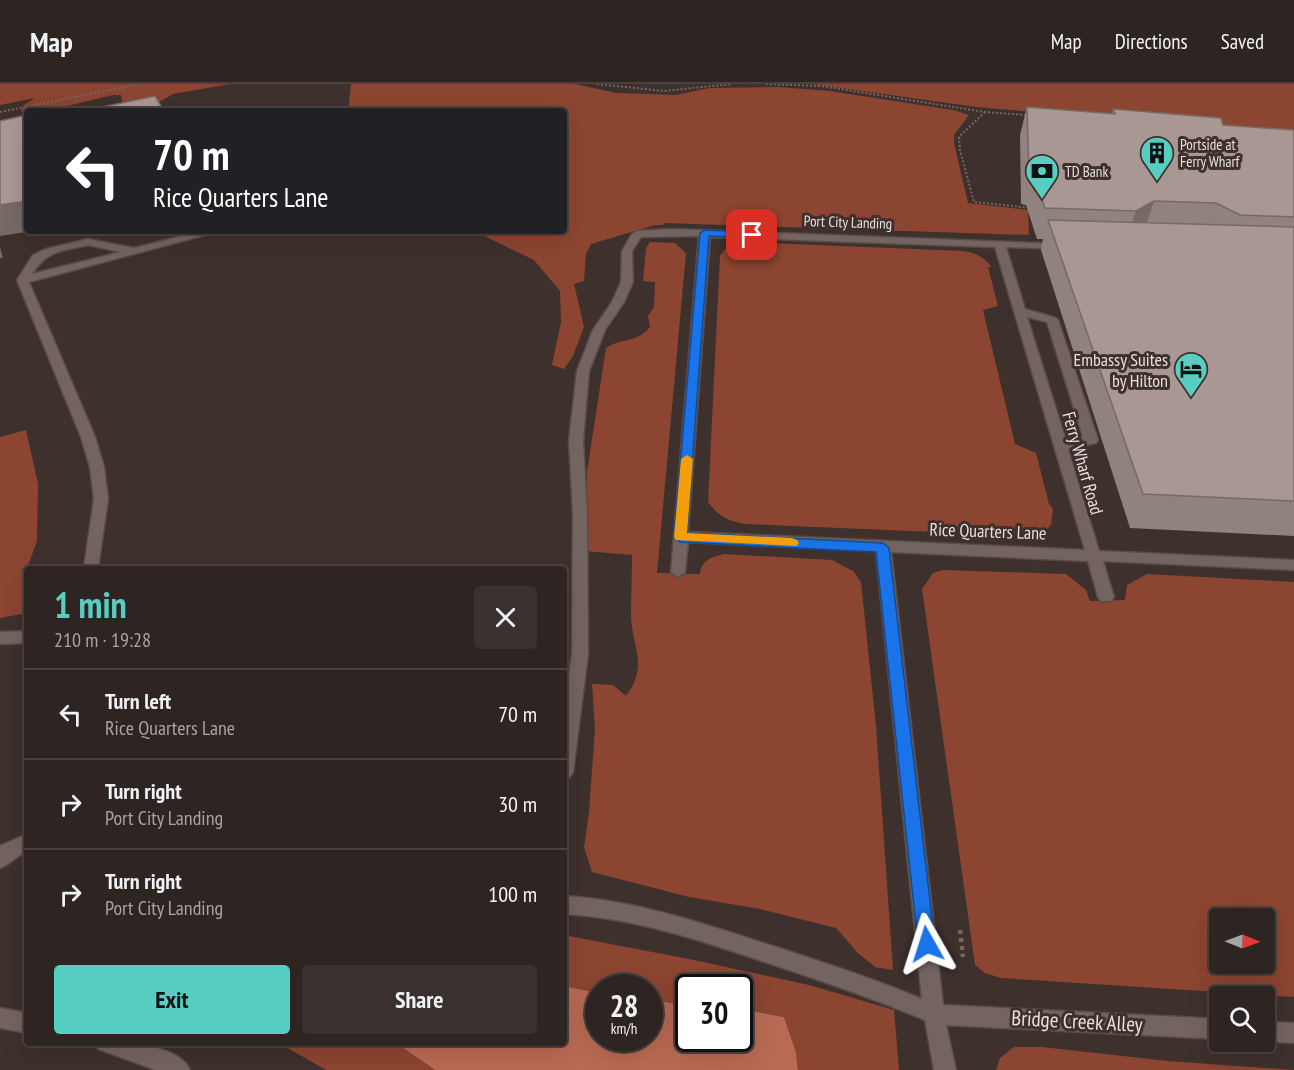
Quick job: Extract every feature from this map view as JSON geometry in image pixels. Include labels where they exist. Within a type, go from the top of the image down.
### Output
[{"type":"street","name":"Port City Landing","points":[[567,750],[580,654],[580,512],[576,441],[583,371],[598,330],[618,302],[627,282],[627,251],[637,234],[660,231],[1070,246]]},
{"type":"street","points":[[678,572],[705,233]]},
{"type":"street","points":[[22,280],[203,234]]},
{"type":"street","points":[[22,280],[37,257],[50,251],[88,242],[137,251]]},
{"type":"street","name":"Ferry Wharf Road","points":[[1000,245],[1091,554],[1106,597]]},
{"type":"street","points":[[22,280],[88,437],[97,467],[100,499],[91,566]]},
{"type":"street","points":[[1020,311],[1052,320],[1091,440],[1059,446]]},
{"type":"street","name":"Rice Quarters Lane","points":[[680,537],[1294,565]]},
{"type":"street","points":[[883,548],[934,1014],[945,1070]]},
{"type":"street","points":[[0,638],[24,637]]},
{"type":"street","points":[[0,860],[6,852],[24,843]]},
{"type":"street","points":[[567,905],[601,907],[709,934],[883,992],[934,1014]]},
{"type":"street","name":"Bridge Creek Alley","points":[[934,1014],[1209,1028]]},
{"type":"street","points":[[0,1018],[24,1022]]},
{"type":"street","points":[[1275,1032],[1294,1033]]},
{"type":"street","points":[[117,1046],[166,1063],[179,1070]]},
{"type":"path","points":[[0,112],[140,84]]},
{"type":"path","points":[[597,84],[663,91],[732,84]]},
{"type":"path","points":[[766,84],[821,86],[985,112],[1030,115]]},
{"type":"path","points":[[985,112],[959,137],[960,150],[974,202],[1034,208]]},
{"type":"path","points":[[959,921],[963,957]]},
{"type":"shaded area","points":[[0,84],[230,84],[173,94],[156,104],[123,107],[121,95],[113,95],[59,108],[24,108],[24,114],[21,111],[24,105],[35,98],[0,105]]},
{"type":"shaded area","points":[[351,84],[575,84],[616,93],[676,95],[709,88],[779,87],[830,91],[953,110],[969,115],[954,135],[968,203],[1028,210],[1029,235],[664,223],[655,225],[591,244],[586,254],[584,281],[574,284],[584,327],[573,356],[564,369],[552,365],[561,322],[560,291],[534,260],[480,234],[567,234],[567,108],[348,108]]},
{"type":"shaded area","points":[[812,84],[1294,84],[1294,134],[976,107]]},
{"type":"shaded area","points":[[650,242],[675,243],[686,253],[657,573],[700,574],[705,562],[724,554],[832,560],[853,571],[861,582],[876,726],[893,970],[875,967],[858,953],[836,928],[760,909],[689,897],[592,872],[584,847],[595,729],[592,684],[613,685],[626,696],[637,675],[638,665],[631,616],[632,555],[585,551],[587,472],[606,348],[639,336],[650,327],[648,316],[654,307],[655,282],[643,281],[646,248]]},
{"type":"shaded area","points":[[746,242],[964,251],[983,258],[991,267],[988,267],[998,306],[983,310],[1015,444],[1036,453],[1049,504],[1053,509],[1051,525],[1043,533],[1028,536],[745,524],[728,519],[716,511],[708,502],[720,256],[725,249]]},
{"type":"shaded area","points":[[26,430],[38,484],[37,541],[28,566],[24,566],[24,614],[0,618],[0,437]]},
{"type":"shaded area","points":[[943,570],[1066,574],[1086,590],[1090,601],[1125,600],[1127,585],[1147,574],[1294,582],[1294,997],[1275,996],[1275,986],[1209,986],[1209,991],[1001,978],[985,973],[975,965],[922,589],[933,573]]},
{"type":"shaded area","points":[[567,936],[809,985],[894,1010],[899,1070],[798,1070],[796,1052],[784,1017],[753,1011],[753,974],[675,974],[675,1003],[663,1002],[663,974],[585,974],[585,990],[567,987]]},
{"type":"shaded area","points":[[567,987],[585,990],[585,1052],[663,1052],[663,1002],[675,1003],[675,1052],[753,1052],[753,1011],[784,1017],[796,1052],[798,1070],[435,1070],[400,1046],[567,1046]]},
{"type":"shaded area","points":[[284,1046],[400,1046],[435,1070],[326,1070]]},
{"type":"shaded area","points":[[1014,1047],[1042,1047],[1168,1061],[1294,1070],[996,1070],[1000,1058]]},
{"type":"building","points":[[155,96],[162,108],[97,108]]},
{"type":"building","name":"Portside at Ferry Wharf","points":[[1027,107],[1115,114],[1113,109],[1221,118],[1223,125],[1294,130],[1294,217],[1240,215],[1216,203],[1154,201],[1136,211],[1045,208],[1033,175],[1029,174]]},
{"type":"building","points":[[24,116],[24,201],[0,205],[0,121]]},
{"type":"building","points":[[1048,220],[1294,227],[1294,501],[1143,494]]},
{"type":"slow traffic","points":[[687,459],[680,537],[792,543]]},
{"type":"place","name":"Portside at Ferry Wharf","points":[[1157,182]]},
{"type":"place","name":"TD Bank","points":[[1042,200]]},
{"type":"place","name":"Embassy Suites by Hilton","points":[[1191,398]]},
{"type":"route","points":[[752,235],[705,233],[680,537],[883,548],[927,944]]}]
